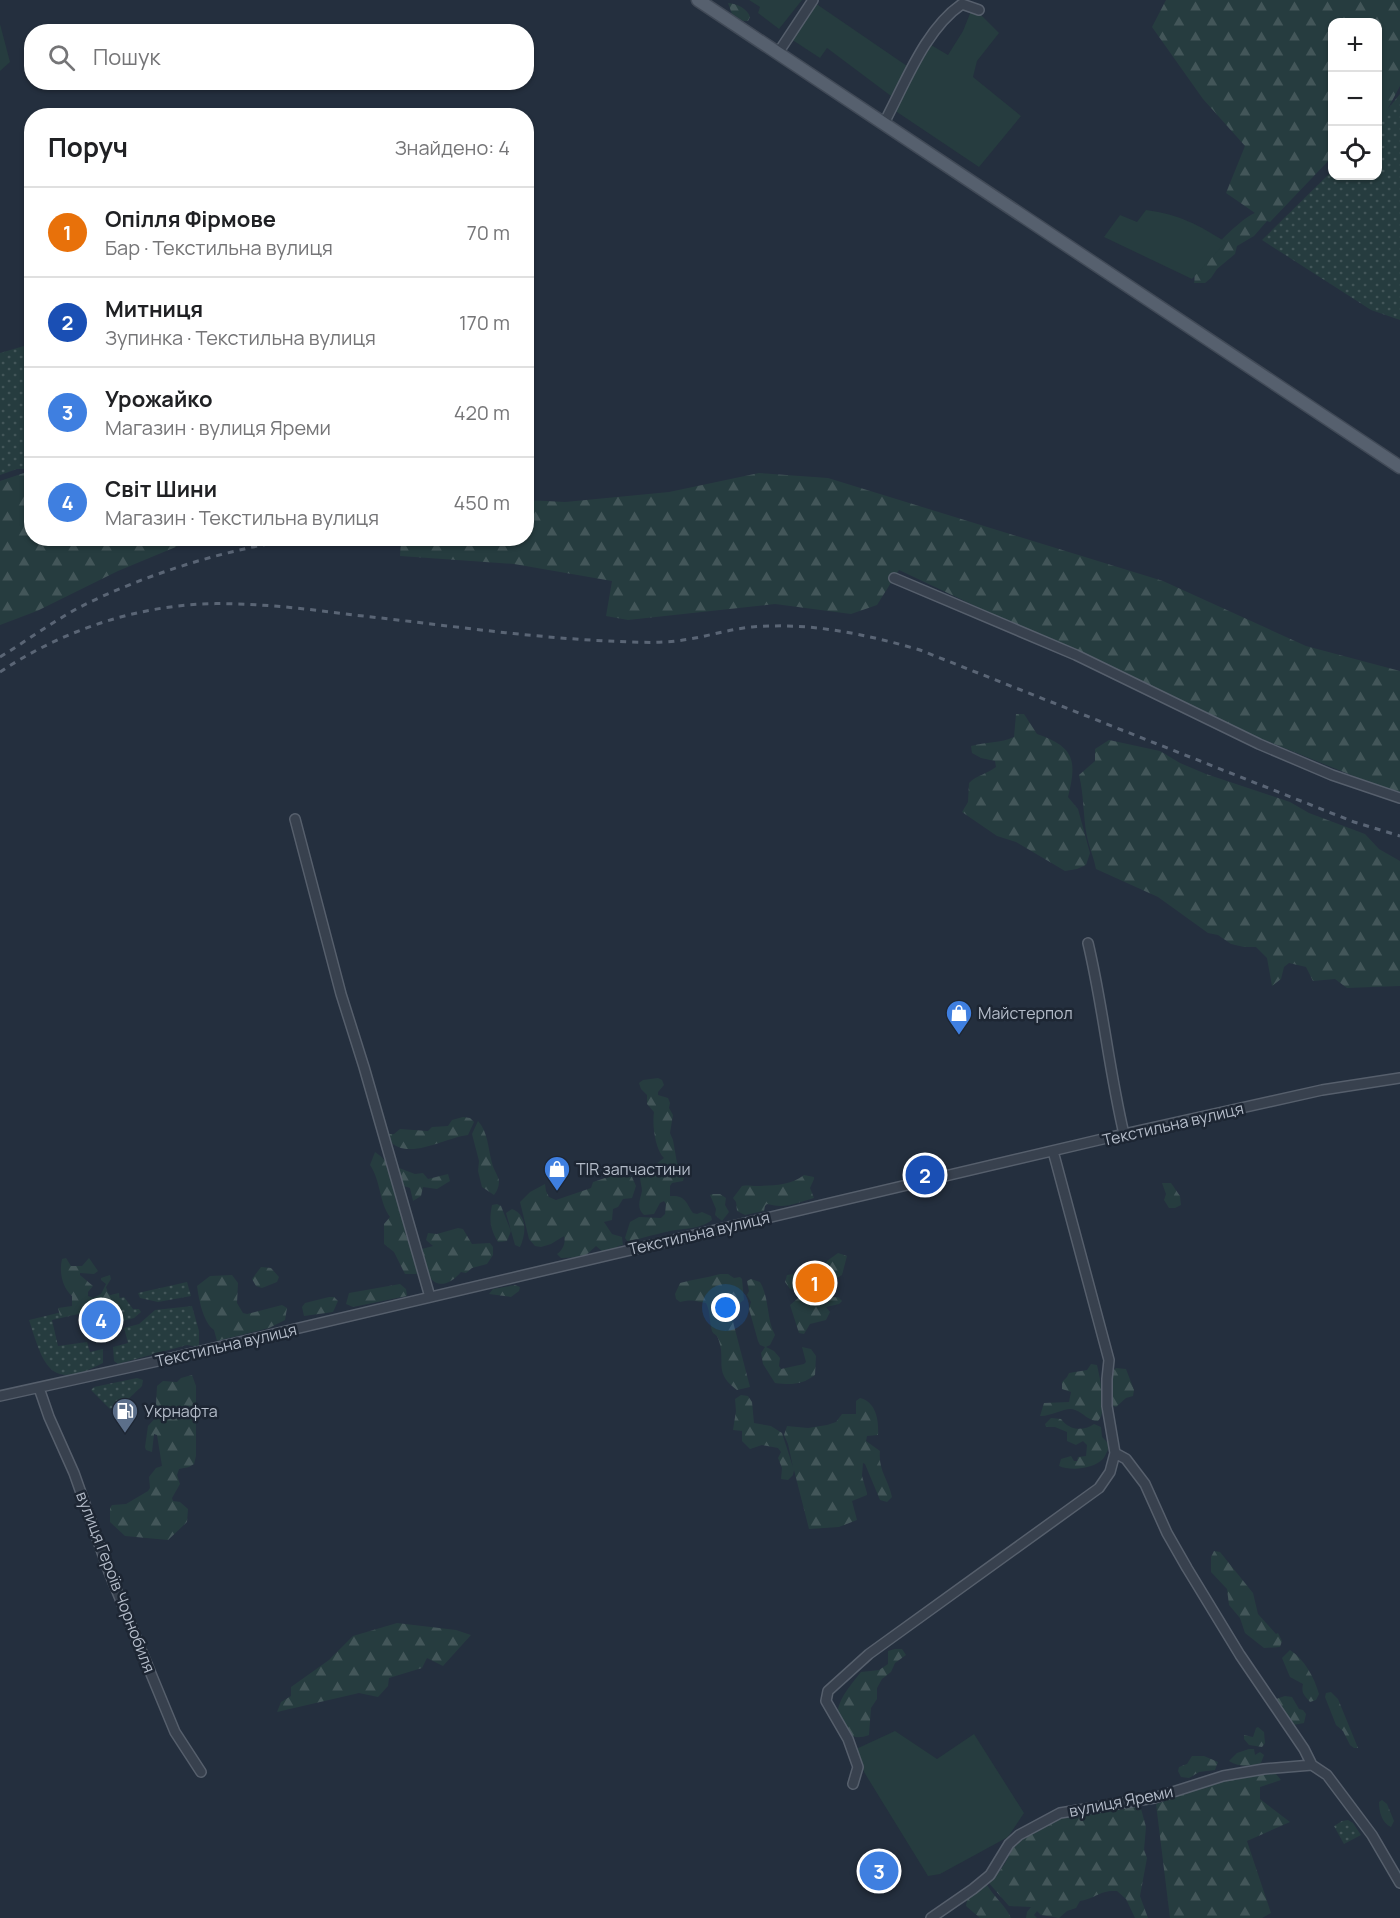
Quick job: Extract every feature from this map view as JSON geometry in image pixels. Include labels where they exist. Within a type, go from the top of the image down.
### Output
[{"type":"main road","points":[[698,0],[1400,467]]},
{"type":"street","points":[[778,53],[813,0]]},
{"type":"street","points":[[884,123],[930,37],[962,4],[979,10]]},
{"type":"street","points":[[894,578],[1076,654],[1259,744],[1332,775],[1400,798]]},
{"type":"street","points":[[295,819],[341,994],[429,1297]]},
{"type":"street","points":[[1088,943],[1096,974],[1124,1134]]},
{"type":"street","name":"Текстильна вулиця","points":[[0,1396],[167,1359],[1124,1134],[1322,1090],[1400,1078]]},
{"type":"street","points":[[853,1784],[858,1767],[848,1739],[826,1701],[828,1691],[868,1654],[1099,1488],[1110,1472],[1115,1453],[1107,1406],[1109,1360],[1053,1151]]},
{"type":"street","name":"вулиця Героїв Чорнобиля","points":[[39,1388],[175,1732],[201,1772]]},
{"type":"street","points":[[1115,1453],[1126,1459],[1145,1484],[1167,1533],[1187,1568],[1240,1654],[1304,1749],[1312,1766],[1327,1775],[1381,1848],[1400,1882]]},
{"type":"street","name":"вулиця Яреми","points":[[931,1918],[990,1875],[1009,1844],[1019,1835],[1060,1813],[1154,1798],[1223,1776],[1264,1769],[1312,1766]]},
{"type":"green space","points":[[749,0],[802,0],[779,29],[758,13],[760,7]]},
{"type":"green space","points":[[1166,0],[1400,0],[1400,86],[1382,120],[1382,18],[1328,18],[1328,161],[1270,222],[1267,221],[1254,236],[1237,246],[1235,254],[1205,283],[1194,283],[1198,267],[1232,230],[1255,213],[1226,193],[1245,146],[1203,99],[1152,27]]},
{"type":"green space","points":[[728,3],[744,9],[750,17],[748,21],[743,21],[732,14]]},
{"type":"green space","points":[[815,3],[907,66],[891,96],[827,48],[820,58],[791,39]]},
{"type":"green space","points":[[971,11],[979,13],[999,33],[977,61],[973,77],[1021,116],[979,167],[894,110],[931,45],[948,55],[963,31]]},
{"type":"green space","points":[[0,24],[10,62],[0,71]]},
{"type":"green space","points":[[1400,94],[1400,320],[1371,310],[1262,240],[1328,175],[1328,180],[1382,180],[1382,116]]},
{"type":"green space","points":[[1146,210],[1188,221],[1226,242],[1192,279],[1104,237],[1120,215],[1137,222]]},
{"type":"green space","points":[[24,346],[24,469],[0,475],[0,353]]},
{"type":"green space","points":[[24,473],[24,546],[178,546],[118,571],[37,611],[0,625],[0,481]]},
{"type":"green space","points":[[759,473],[828,478],[1163,581],[1306,646],[1400,671],[1400,793],[1225,724],[899,570],[877,605],[851,614],[775,604],[628,620],[606,616],[612,581],[514,564],[400,556],[401,546],[534,546],[534,500],[565,502],[669,492]]},
{"type":"green space","points":[[1016,714],[1024,714],[1037,734],[1059,744],[1070,757],[1072,774],[1068,797],[1078,809],[1090,853],[1086,865],[1077,869],[1065,871],[1016,842],[997,836],[962,812],[968,802],[969,783],[996,767],[995,761],[972,753],[971,746],[1014,737]]},
{"type":"green space","points":[[1109,740],[1160,751],[1206,774],[1290,802],[1309,813],[1365,834],[1379,849],[1400,861],[1400,986],[1347,988],[1335,979],[1313,981],[1306,967],[1289,963],[1284,967],[1281,979],[1272,986],[1267,958],[1256,947],[1231,944],[1218,935],[1208,933],[1158,897],[1096,869],[1087,837],[1079,775],[1095,761],[1095,749]]},
{"type":"green space","points":[[658,1078],[664,1085],[658,1095],[668,1098],[669,1108],[673,1115],[670,1133],[677,1163],[686,1170],[683,1181],[672,1183],[670,1186],[670,1196],[682,1198],[693,1213],[702,1212],[711,1216],[712,1220],[696,1227],[652,1235],[629,1243],[625,1238],[630,1222],[639,1217],[661,1218],[665,1214],[664,1201],[660,1203],[654,1214],[644,1215],[639,1207],[642,1191],[640,1176],[664,1158],[658,1149],[655,1136],[654,1112],[647,1104],[647,1095],[639,1083],[643,1080]]},
{"type":"green space","points":[[470,1118],[474,1122],[468,1135],[415,1149],[396,1146],[388,1139],[389,1134],[394,1134],[400,1129],[428,1131],[432,1127],[448,1126],[452,1120]]},
{"type":"green space","points":[[478,1121],[486,1135],[499,1181],[494,1195],[482,1187],[478,1171],[479,1161],[472,1134]]},
{"type":"green space","points":[[375,1152],[386,1161],[392,1172],[395,1199],[405,1210],[419,1274],[405,1274],[394,1252],[384,1244],[384,1224],[390,1217],[370,1165]]},
{"type":"green space","points":[[399,1168],[415,1174],[423,1173],[428,1179],[448,1174],[450,1181],[437,1189],[423,1187],[421,1196],[413,1201],[410,1188],[401,1185],[397,1171]]},
{"type":"green space","points":[[804,1175],[814,1177],[810,1188],[814,1198],[786,1206],[767,1204],[764,1211],[745,1215],[737,1211],[733,1198],[742,1186],[782,1184],[799,1179]]},
{"type":"green space","points":[[611,1176],[632,1177],[636,1186],[632,1198],[623,1199],[618,1207],[613,1209],[612,1220],[604,1222],[612,1234],[622,1237],[623,1245],[618,1246],[615,1250],[602,1251],[596,1246],[584,1257],[561,1258],[557,1254],[564,1246],[564,1236],[541,1247],[535,1246],[529,1239],[520,1202],[530,1192],[545,1184],[549,1197],[556,1200],[591,1188],[593,1182]]},
{"type":"green space","points":[[1162,1183],[1171,1183],[1180,1196],[1181,1205],[1169,1208],[1164,1200],[1166,1194]]},
{"type":"green space","points":[[720,1194],[726,1198],[725,1205],[729,1212],[722,1221],[715,1215],[716,1209],[710,1195]]},
{"type":"green space","points":[[492,1205],[501,1206],[511,1231],[507,1241],[498,1242],[493,1233],[490,1220]]},
{"type":"green space","points":[[512,1209],[523,1220],[524,1236],[520,1247],[515,1245],[506,1213]]},
{"type":"green space","points":[[458,1228],[463,1229],[472,1244],[490,1243],[493,1247],[493,1255],[487,1264],[472,1268],[466,1273],[461,1272],[448,1283],[439,1284],[427,1273],[422,1249],[433,1246],[426,1240],[428,1233],[437,1234]]},
{"type":"green space","points":[[838,1253],[847,1256],[842,1275],[837,1278],[800,1290],[790,1289],[785,1282],[787,1275],[824,1269],[827,1261]]},
{"type":"green space","points":[[66,1258],[71,1266],[82,1266],[89,1258],[98,1271],[94,1274],[80,1273],[93,1286],[88,1296],[93,1298],[101,1294],[106,1284],[101,1278],[110,1275],[111,1279],[106,1287],[108,1293],[110,1295],[119,1293],[120,1303],[60,1316],[58,1308],[72,1306],[72,1296],[61,1274],[62,1259]]},
{"type":"green space","points":[[261,1267],[271,1268],[279,1277],[277,1282],[262,1288],[256,1286],[252,1279]]},
{"type":"green space","points":[[720,1274],[742,1279],[744,1300],[734,1307],[731,1314],[750,1387],[737,1390],[729,1384],[722,1372],[720,1346],[712,1331],[706,1303],[691,1300],[680,1302],[676,1299],[675,1294],[680,1283]]},
{"type":"green space","points":[[232,1275],[238,1283],[237,1303],[243,1313],[282,1305],[287,1308],[285,1320],[269,1328],[217,1341],[214,1330],[207,1322],[202,1310],[197,1286],[210,1276]]},
{"type":"green space","points":[[751,1279],[760,1282],[763,1289],[775,1335],[770,1345],[766,1347],[780,1358],[781,1369],[806,1362],[802,1347],[811,1349],[816,1356],[815,1375],[806,1381],[796,1384],[775,1383],[763,1364],[761,1353],[765,1347],[758,1341],[749,1309],[751,1302],[747,1295],[749,1291],[747,1281]]},
{"type":"green space","points":[[187,1282],[191,1296],[158,1302],[140,1298],[138,1293]]},
{"type":"green space","points":[[400,1284],[406,1289],[407,1296],[353,1307],[346,1304],[349,1293]]},
{"type":"green space","points":[[515,1285],[520,1287],[519,1291],[511,1297],[489,1294],[493,1289]]},
{"type":"green space","points":[[803,1294],[815,1298],[838,1297],[842,1301],[826,1307],[830,1312],[826,1320],[810,1324],[804,1334],[799,1333],[790,1305]]},
{"type":"green space","points":[[124,1297],[133,1309],[139,1309],[141,1312],[134,1318],[123,1321],[118,1305],[52,1320],[58,1346],[87,1342],[90,1352],[103,1349],[103,1363],[71,1375],[60,1374],[52,1370],[39,1350],[29,1320]]},
{"type":"green space","points":[[334,1297],[338,1301],[333,1312],[304,1316],[302,1307],[305,1303]]},
{"type":"green space","points":[[192,1306],[199,1331],[199,1347],[187,1345],[118,1364],[114,1361],[113,1347],[128,1343],[124,1328],[139,1324],[155,1310]]},
{"type":"green space","points":[[1091,1364],[1097,1365],[1102,1394],[1102,1410],[1098,1421],[1091,1420],[1072,1409],[1040,1416],[1044,1403],[1069,1402],[1071,1392],[1062,1389],[1062,1382],[1069,1373],[1087,1370]]},
{"type":"green space","points":[[1116,1368],[1126,1369],[1134,1390],[1133,1396],[1126,1398],[1116,1407],[1111,1405],[1109,1389]]},
{"type":"green space","points":[[192,1375],[196,1386],[196,1456],[194,1464],[179,1469],[177,1475],[180,1484],[172,1498],[173,1501],[180,1502],[188,1509],[187,1522],[168,1540],[125,1536],[110,1522],[110,1508],[112,1505],[126,1504],[148,1491],[149,1477],[156,1468],[162,1466],[157,1435],[154,1434],[152,1452],[146,1450],[145,1447],[148,1426],[159,1414],[156,1404],[157,1386],[163,1381],[177,1382],[181,1378]]},
{"type":"green space","points":[[137,1378],[143,1380],[142,1386],[122,1405],[110,1409],[91,1390],[94,1387]]},
{"type":"green space","points":[[741,1395],[748,1396],[752,1402],[754,1423],[771,1426],[782,1433],[793,1467],[784,1435],[787,1426],[808,1428],[827,1425],[836,1422],[842,1414],[856,1414],[856,1401],[860,1398],[870,1403],[877,1418],[878,1435],[867,1436],[866,1441],[880,1451],[882,1469],[892,1497],[887,1502],[880,1500],[863,1463],[862,1476],[867,1495],[852,1501],[857,1520],[839,1527],[809,1529],[794,1470],[788,1480],[781,1479],[782,1468],[778,1458],[781,1452],[778,1448],[762,1445],[750,1449],[742,1441],[742,1431],[733,1430],[735,1399]]},
{"type":"green space","points":[[1051,1418],[1061,1419],[1068,1426],[1076,1429],[1094,1424],[1101,1427],[1102,1437],[1110,1445],[1103,1459],[1094,1465],[1082,1468],[1059,1466],[1061,1459],[1071,1456],[1074,1461],[1077,1461],[1078,1457],[1086,1456],[1087,1445],[1083,1441],[1076,1445],[1067,1441],[1067,1432],[1055,1427],[1046,1427],[1045,1424]]},
{"type":"green space","points":[[1214,1551],[1220,1552],[1253,1593],[1258,1614],[1276,1634],[1278,1633],[1282,1641],[1280,1647],[1264,1648],[1245,1633],[1240,1618],[1229,1605],[1227,1589],[1211,1572],[1211,1557]]},
{"type":"green space","points":[[397,1623],[456,1630],[471,1635],[443,1666],[427,1658],[422,1668],[389,1678],[388,1686],[378,1697],[359,1693],[277,1712],[281,1702],[291,1696],[291,1687],[329,1660],[353,1636]]},
{"type":"green space","points":[[902,1649],[906,1655],[895,1663],[891,1672],[882,1679],[877,1688],[877,1699],[871,1708],[869,1735],[852,1736],[841,1725],[838,1717],[840,1702],[861,1672],[879,1670],[888,1664],[888,1651]]},
{"type":"green space","points":[[1290,1650],[1312,1675],[1319,1694],[1316,1700],[1310,1702],[1302,1690],[1303,1684],[1290,1677],[1282,1658]]},
{"type":"green space","points":[[1331,1692],[1338,1699],[1358,1748],[1350,1745],[1343,1731],[1336,1725],[1325,1697],[1326,1693]]},
{"type":"green space","points":[[1285,1696],[1292,1697],[1299,1709],[1306,1714],[1304,1723],[1293,1725],[1275,1703],[1276,1699]]},
{"type":"green space","points":[[1258,1727],[1264,1732],[1265,1743],[1262,1747],[1249,1745],[1244,1739],[1244,1735],[1253,1737]]},
{"type":"green space","points":[[895,1731],[937,1759],[974,1734],[1024,1813],[1008,1837],[940,1874],[928,1876],[864,1772],[856,1749]]},
{"type":"green space","points":[[1254,1749],[1255,1755],[1260,1752],[1264,1755],[1261,1763],[1245,1766],[1229,1761],[1237,1753]]},
{"type":"green space","points":[[1192,1756],[1204,1756],[1218,1762],[1215,1770],[1199,1772],[1189,1778],[1181,1777],[1179,1767],[1187,1764]]},
{"type":"green space","points":[[1276,1774],[1281,1780],[1260,1787],[1260,1799],[1290,1822],[1247,1841],[1271,1913],[1262,1918],[1170,1918],[1156,1804],[1239,1775]]},
{"type":"green space","points":[[1382,1800],[1387,1804],[1394,1821],[1391,1827],[1385,1823],[1380,1813],[1379,1802]]},
{"type":"green space","points":[[1140,1805],[1146,1827],[1144,1850],[1147,1858],[1140,1896],[1148,1918],[1135,1918],[1126,1899],[1117,1891],[1106,1892],[1080,1901],[1076,1908],[1067,1911],[1059,1918],[1041,1915],[1037,1911],[1034,1915],[1037,1918],[1026,1918],[1031,1907],[1009,1906],[988,1882],[1005,1864],[1014,1840],[1035,1833],[1068,1810]]},
{"type":"green space","points":[[1348,1820],[1353,1823],[1361,1835],[1344,1844],[1334,1826]]},
{"type":"green space","points":[[979,1884],[987,1885],[1011,1918],[980,1918],[966,1906],[968,1894]]},
{"type":"railway","points":[[0,657],[78,608],[131,584],[219,555],[259,546]]},
{"type":"railway","points":[[0,672],[54,641],[113,619],[174,606],[205,604],[281,607],[512,633],[626,642],[692,639],[752,627],[816,628],[858,634],[920,650],[1354,822],[1400,836]]},
{"type":"place","name":"Майстерпол","points":[[959,1036]]},
{"type":"place","name":"Митниця","points":[[925,1175]]},
{"type":"place","name":"TIR запчастини","points":[[557,1192]]},
{"type":"place","name":"Опілля Фірмове","points":[[815,1283]]},
{"type":"place","name":"Світ Шини","points":[[101,1320]]},
{"type":"place","name":"Укрнафта","points":[[125,1434]]},
{"type":"place","name":"Урожайко","points":[[879,1871]]}]
